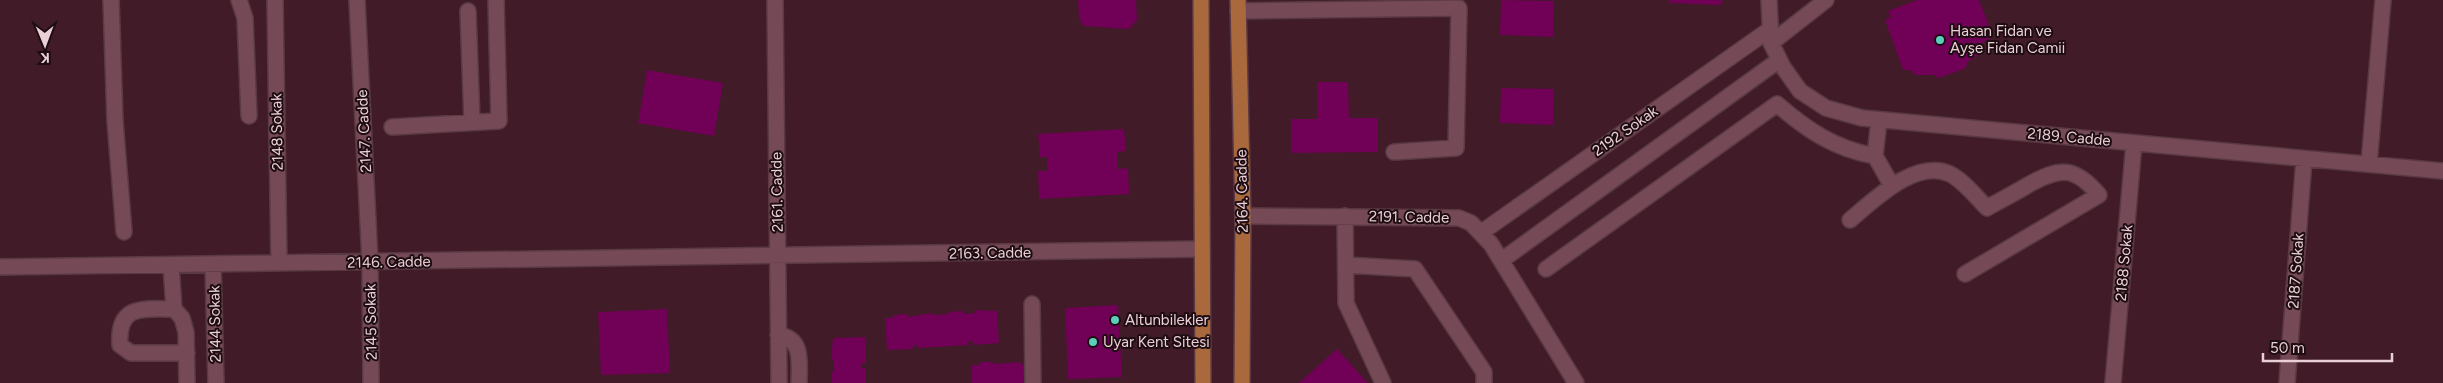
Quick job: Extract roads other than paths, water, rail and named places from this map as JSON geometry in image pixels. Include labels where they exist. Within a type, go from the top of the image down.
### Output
[{"type":"main road","points":[[1201,0],[1203,383]]},
{"type":"main road","name":"2164. Cadde","points":[[1238,5],[1243,216],[1242,383]]},
{"type":"street","points":[[111,0],[115,121],[124,232]]},
{"type":"street","points":[[239,0],[245,18],[249,116]]},
{"type":"street","name":"2148 Sokak","points":[[275,0],[279,263]]},
{"type":"street","name":"2147. Cadde","points":[[357,0],[370,262]]},
{"type":"street","points":[[392,127],[499,121],[496,0]]},
{"type":"street","name":"2161. Cadde","points":[[775,0],[778,383]]},
{"type":"street","name":"2189. Cadde","points":[[1769,0],[1770,37],[1779,60],[1800,91],[1826,108],[1880,120],[2443,171]]},
{"type":"street","name":"2192 Sokak","points":[[1482,232],[1826,0]]},
{"type":"street","points":[[2369,164],[2383,0]]},
{"type":"street","points":[[1238,5],[1459,8],[1456,148],[1394,152]]},
{"type":"street","points":[[468,11],[472,122]]},
{"type":"street","points":[[1502,260],[1779,60]]},
{"type":"street","points":[[1546,269],[1777,104],[1816,135],[1833,144],[1875,156]]},
{"type":"street","points":[[1880,120],[1875,156],[1892,186]]},
{"type":"street","name":"2188 Sokak","points":[[2113,383],[2134,143]]},
{"type":"street","name":"2187 Sokak","points":[[2287,383],[2304,159]]},
{"type":"street","points":[[1850,220],[1892,186],[1920,171],[1940,171],[1958,179],[1987,208],[2045,176],[2061,171],[2078,175],[2085,179],[2100,195],[1965,274]]},
{"type":"street","name":"2191. Cadde","points":[[1243,216],[1459,218],[1471,223],[1482,232],[1502,260],[1576,383]]},
{"type":"street","points":[[1345,216],[1346,303],[1383,383]]},
{"type":"street","name":"2163. Cadde","points":[[777,256],[1202,249]]},
{"type":"street","name":"2146. Cadde","points":[[0,267],[777,256]]},
{"type":"street","name":"2145 Sokak","points":[[370,262],[371,383]]},
{"type":"street","name":"2144 Sokak","points":[[213,264],[216,383]]},
{"type":"street","points":[[171,265],[174,309],[182,318],[186,332],[188,383]]},
{"type":"street","points":[[1346,265],[1415,269],[1484,372],[1484,383]]},
{"type":"street","points":[[1032,304],[1034,383]]},
{"type":"street","points":[[174,309],[136,310],[128,315],[121,324],[120,345],[131,353],[187,353]]},
{"type":"street","points":[[778,334],[790,338],[798,347],[799,383]]},
{"type":"place","name":"Hasan Fidan ve Ayşe Fidan Camii","points":[[1940,40]]},
{"type":"place","name":"Altunbilekler","points":[[1115,320]]},
{"type":"place","name":"Uyar Kent Sitesi","points":[[1093,342]]}]
